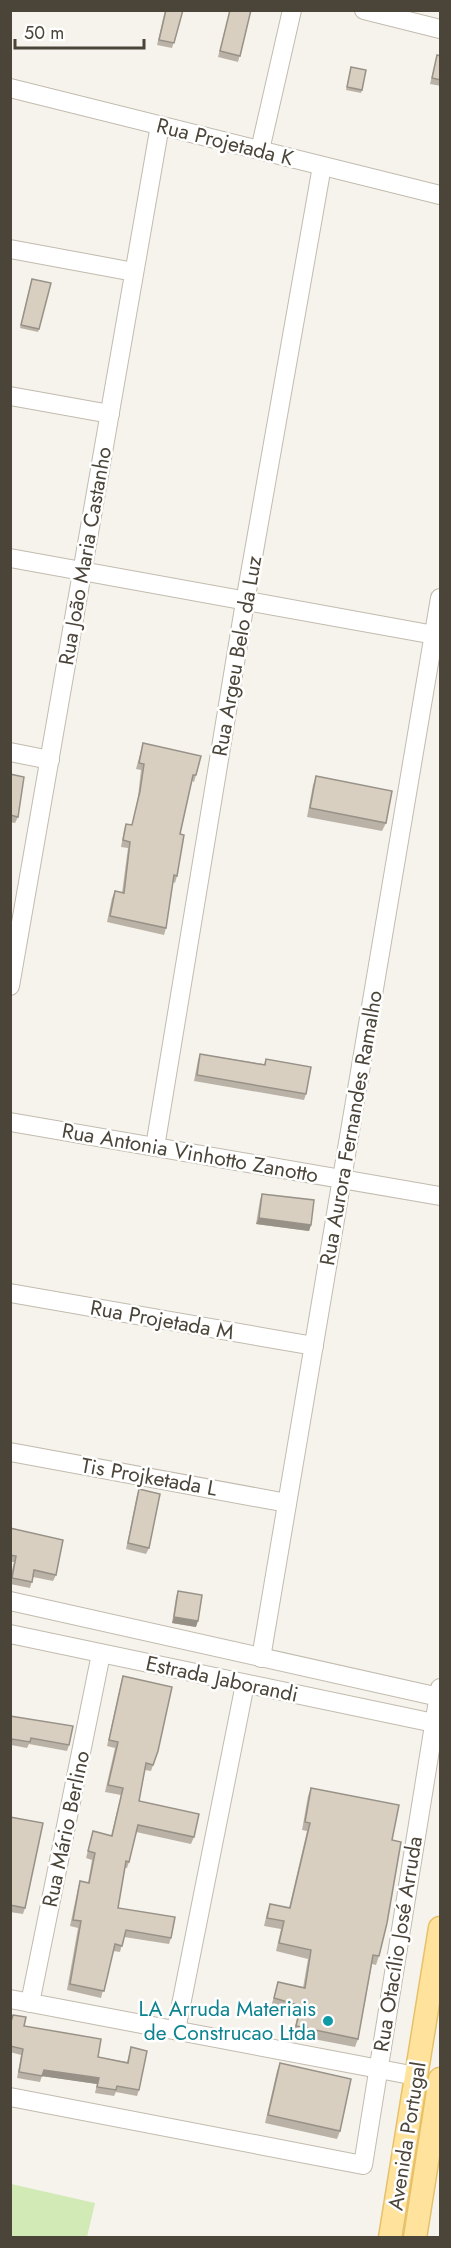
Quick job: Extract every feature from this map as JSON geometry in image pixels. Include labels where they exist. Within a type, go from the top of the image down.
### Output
[{"type":"main road","name":"Avenida Portugal","points":[[390,2238],[441,1928]]},
{"type":"main road","name":"Avenida Portugal","points":[[415,2238],[435,2153],[441,2079]]},
{"type":"street","points":[[260,150],[292,10]]},
{"type":"street","points":[[364,10],[441,29]]},
{"type":"street","name":"Rua Projetada K","points":[[10,88],[441,195]]},
{"type":"street","name":"Rua João Maria Castanho","points":[[10,986],[15,936],[50,760],[160,125]]},
{"type":"street","name":"Rua Argeu Belo da Luz","points":[[155,1147],[245,602],[322,166]]},
{"type":"street","points":[[10,249],[134,272]]},
{"type":"street","points":[[10,396],[110,414]]},
{"type":"street","points":[[10,558],[437,635]]},
{"type":"street","name":"Rua Aurora Fernandes Ramalho","points":[[261,1658],[437,635],[441,598]]},
{"type":"street","points":[[10,752],[50,760]]},
{"type":"street","name":"Rua Antonia Vinhotto Zanotto","points":[[10,1122],[441,1196]]},
{"type":"street","name":"Rua Projetada M","points":[[10,1293],[314,1346]]},
{"type":"street","name":"Tis Projketada L","points":[[10,1452],[287,1503]]},
{"type":"street","points":[[10,1601],[261,1658],[440,1692]]},
{"type":"street","name":"Estrada Jaborandi","points":[[10,1634],[434,1723]]},
{"type":"street","name":"Rua Mário Berlino","points":[[30,2003],[101,1654]]},
{"type":"street","points":[[176,2030],[246,1684]]},
{"type":"street","name":"Rua Otacílio José Arruda","points":[[10,2097],[363,2165],[440,1692]]},
{"type":"street","points":[[10,1999],[416,2076]]},
{"type":"green space","points":[[11,2184],[95,2203],[87,2237],[11,2237]]},
{"type":"building","points":[[166,10],[183,10],[174,43],[159,40]]},
{"type":"building","points":[[230,10],[251,10],[240,56],[220,51]]},
{"type":"building","points":[[437,55],[441,56],[441,80],[432,78]]},
{"type":"building","points":[[351,67],[366,70],[362,90],[347,87]]},
{"type":"building","points":[[32,279],[51,283],[39,329],[21,325]]},
{"type":"building","points":[[143,743],[201,756],[196,775],[193,775],[180,834],[184,835],[177,876],[174,875],[166,928],[110,916],[115,891],[124,893],[130,842],[123,840],[126,824],[132,825],[140,791],[144,764],[139,763]]},
{"type":"building","points":[[10,774],[24,777],[18,817],[10,815]]},
{"type":"building","points":[[316,776],[392,791],[386,823],[310,808]]},
{"type":"building","points":[[200,1054],[265,1065],[266,1059],[311,1067],[306,1094],[197,1075]]},
{"type":"building","points":[[262,1194],[314,1200],[311,1225],[259,1218]]},
{"type":"building","points":[[139,1489],[160,1494],[149,1548],[128,1543]]},
{"type":"building","points":[[10,1528],[63,1540],[56,1575],[34,1570],[32,1582],[12,1578],[16,1556],[10,1555]]},
{"type":"building","points":[[178,1591],[202,1595],[198,1621],[174,1617]]},
{"type":"building","points":[[123,1676],[172,1687],[158,1751],[153,1765],[146,1763],[139,1801],[199,1814],[194,1837],[138,1825],[129,1862],[126,1861],[118,1908],[175,1917],[171,1938],[126,1930],[122,1946],[115,1944],[104,1991],[70,1984],[81,1921],[73,1920],[80,1881],[89,1883],[95,1853],[88,1851],[93,1831],[112,1836],[123,1788],[108,1785],[118,1742],[109,1740]]},
{"type":"building","points":[[10,1716],[73,1726],[69,1745],[31,1738],[30,1742],[12,1739],[10,1746]]},
{"type":"building","points":[[311,1788],[399,1805],[392,1840],[401,1842],[387,1923],[379,1956],[373,1955],[358,2039],[296,2026],[301,2006],[274,1998],[278,1982],[305,1988],[311,1950],[279,1943],[284,1921],[267,1918],[270,1904],[290,1908],[310,1823],[305,1822]]},
{"type":"building","points":[[10,1817],[43,1823],[25,1908],[10,1905]]},
{"type":"building","points":[[13,2015],[26,2017],[24,2026],[101,2039],[98,2057],[128,2063],[131,2047],[147,2051],[139,2090],[117,2086],[116,2090],[97,2087],[99,2078],[44,2070],[42,2076],[19,2072],[23,2049],[10,2046],[10,2025]]},
{"type":"building","points":[[280,2063],[351,2079],[340,2131],[268,2115]]},
{"type":"place","name":"LA Arruda Materiais de Construcao Ltda","points":[[328,2021]]}]
